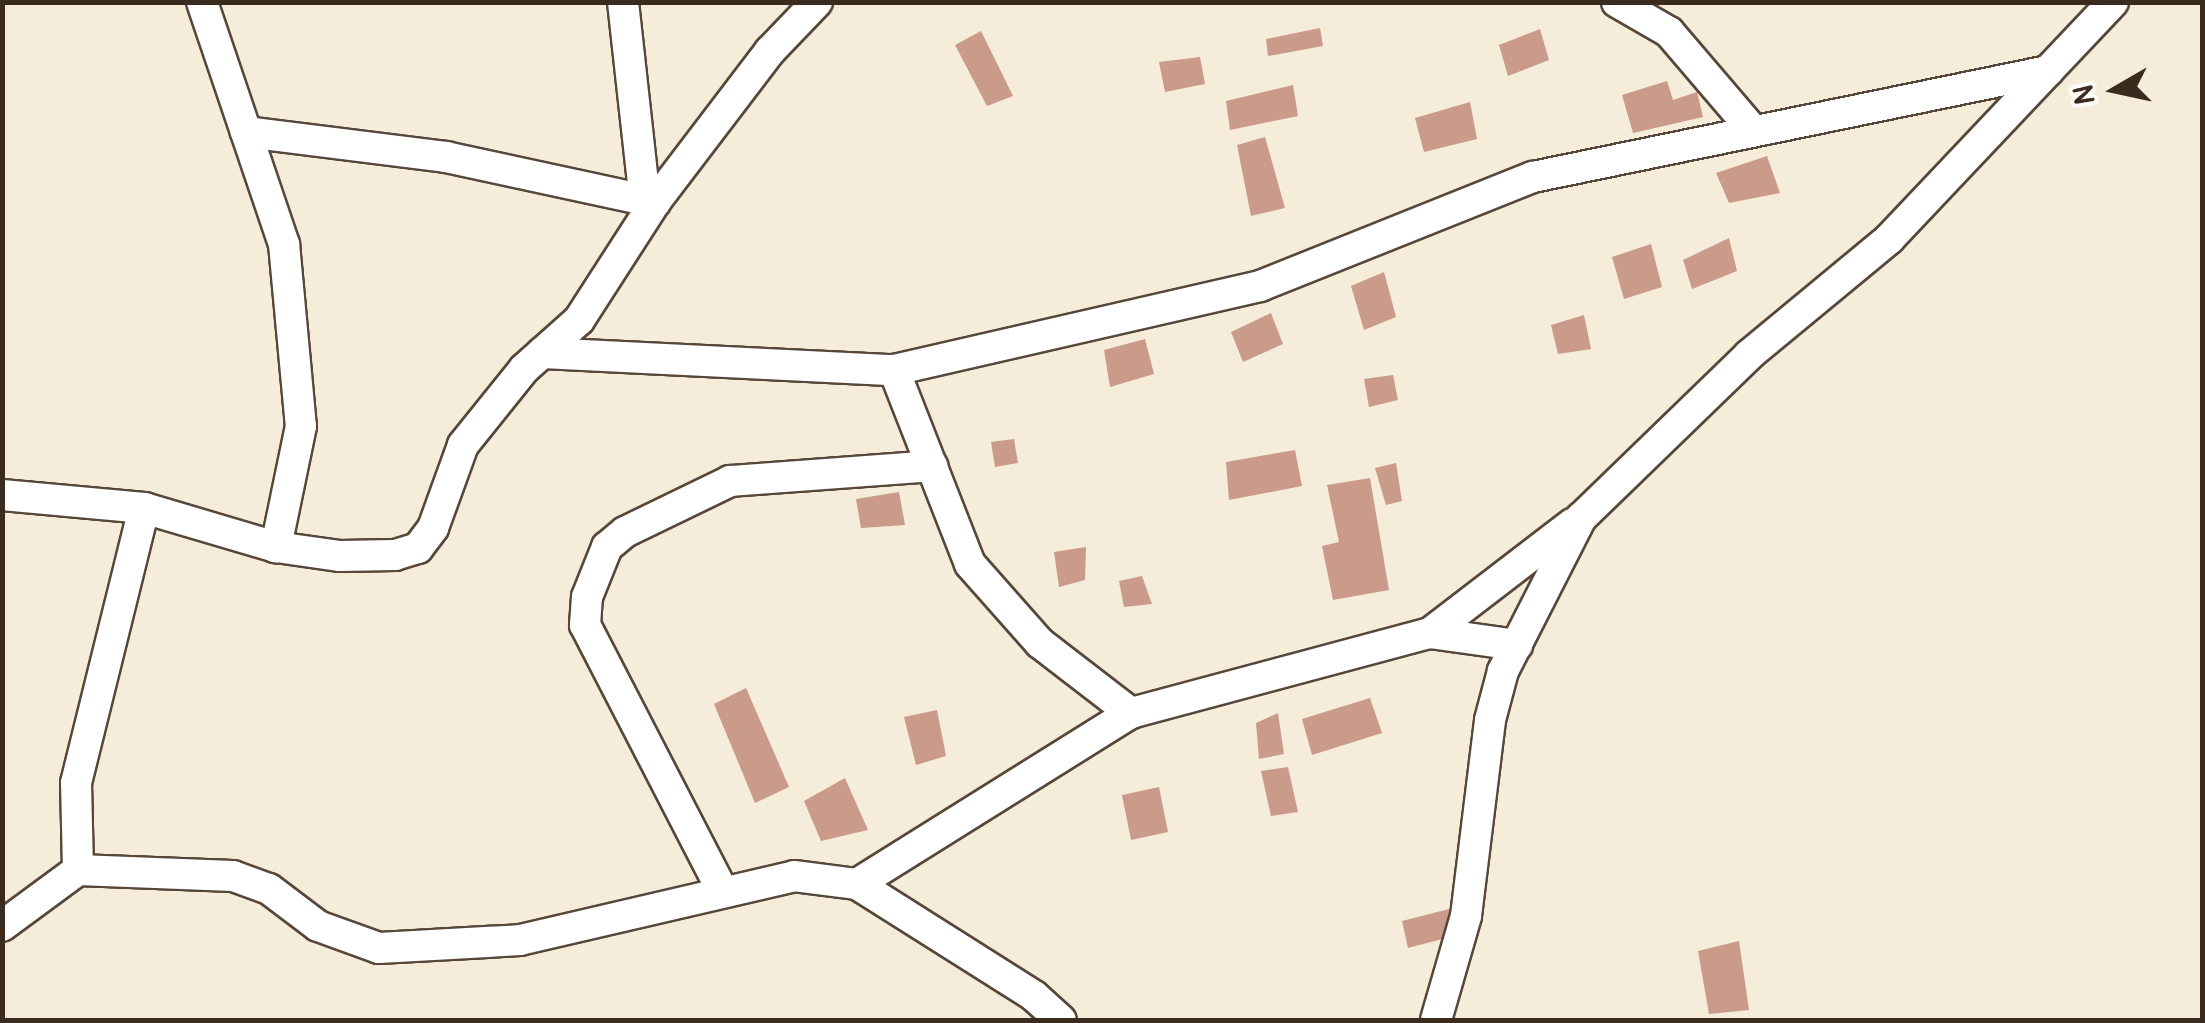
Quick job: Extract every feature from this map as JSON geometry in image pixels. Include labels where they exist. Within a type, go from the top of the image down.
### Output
[{"type":"street","points":[[623,2],[650,201]]},
{"type":"street","points":[[2,495],[144,508],[276,547],[340,556],[395,556],[418,548],[432,528],[463,444],[542,353],[579,320],[650,201],[770,51],[817,2]]},
{"type":"street","points":[[1617,2],[1669,32],[1751,128]]},
{"type":"street","points":[[857,884],[1131,713],[1430,633],[1580,518],[1749,355],[1889,238],[2113,2]]},
{"type":"street","points":[[199,8],[284,244],[301,426],[276,547]]},
{"type":"street","points":[[542,353],[894,370],[1260,286],[1533,178],[1751,128],[2048,71]]},
{"type":"street","points":[[246,132],[446,156],[650,201]]},
{"type":"street","points":[[894,370],[970,564],[1040,643],[1131,713]]},
{"type":"street","points":[[723,892],[585,626],[587,597],[607,547],[625,532],[730,481],[932,466]]},
{"type":"street","points":[[78,870],[76,782],[144,508]]},
{"type":"street","points":[[1436,1020],[1466,916],[1490,720],[1517,645],[1580,518]]},
{"type":"street","points":[[1430,633],[1517,645]]},
{"type":"street","points":[[2,926],[78,870],[232,876],[269,889],[318,926],[379,948],[520,940],[794,876],[857,884],[1034,996],[1061,1020]]},
{"type":"building","points":[[1320,28],[1323,46],[1268,56],[1266,39]]},
{"type":"building","points":[[1540,29],[1549,60],[1508,76],[1499,45]]},
{"type":"building","points":[[981,31],[1013,96],[987,106],[955,45]]},
{"type":"building","points":[[1200,57],[1205,84],[1165,92],[1159,62]]},
{"type":"building","points":[[1667,81],[1673,100],[1697,92],[1703,117],[1633,133],[1622,95]]},
{"type":"building","points":[[1293,85],[1298,116],[1230,130],[1226,101]]},
{"type":"building","points":[[1470,102],[1477,139],[1424,152],[1415,118]]},
{"type":"building","points":[[1265,137],[1285,208],[1251,216],[1237,145]]},
{"type":"building","points":[[1767,156],[1780,193],[1729,203],[1716,173]]},
{"type":"building","points":[[1729,238],[1737,271],[1692,289],[1683,260]]},
{"type":"building","points":[[1651,244],[1662,287],[1624,299],[1612,257]]},
{"type":"building","points":[[1384,272],[1396,317],[1364,330],[1351,286]]},
{"type":"building","points":[[1271,313],[1283,344],[1243,362],[1231,332]]},
{"type":"building","points":[[1584,315],[1591,349],[1558,354],[1551,325]]},
{"type":"building","points":[[1145,339],[1154,374],[1110,387],[1104,350]]},
{"type":"building","points":[[1393,375],[1398,400],[1369,407],[1364,379]]},
{"type":"building","points":[[1014,439],[1018,463],[995,467],[991,442]]},
{"type":"building","points":[[1295,450],[1302,486],[1229,500],[1226,462]]},
{"type":"building","points":[[1396,463],[1402,501],[1386,505],[1375,468]]},
{"type":"building","points":[[1370,478],[1389,590],[1333,600],[1322,546],[1339,542],[1327,485]]},
{"type":"building","points":[[899,492],[905,525],[861,528],[856,499]]},
{"type":"building","points":[[1086,547],[1085,580],[1059,587],[1054,552]]},
{"type":"building","points":[[1142,576],[1152,604],[1124,607],[1119,581]]},
{"type":"building","points":[[746,688],[789,787],[755,803],[714,704]]},
{"type":"building","points":[[1370,698],[1382,733],[1312,755],[1302,719]]},
{"type":"building","points":[[937,710],[946,756],[916,765],[904,717]]},
{"type":"building","points":[[1278,713],[1284,754],[1259,759],[1256,723]]},
{"type":"building","points":[[1288,767],[1298,812],[1271,816],[1261,771]]},
{"type":"building","points":[[845,778],[868,830],[821,841],[804,801]]},
{"type":"building","points":[[1159,787],[1168,832],[1131,840],[1122,795]]},
{"type":"building","points":[[1449,909],[1450,937],[1408,948],[1402,921]]},
{"type":"building","points":[[1739,941],[1749,1010],[1709,1014],[1698,951]]}]
